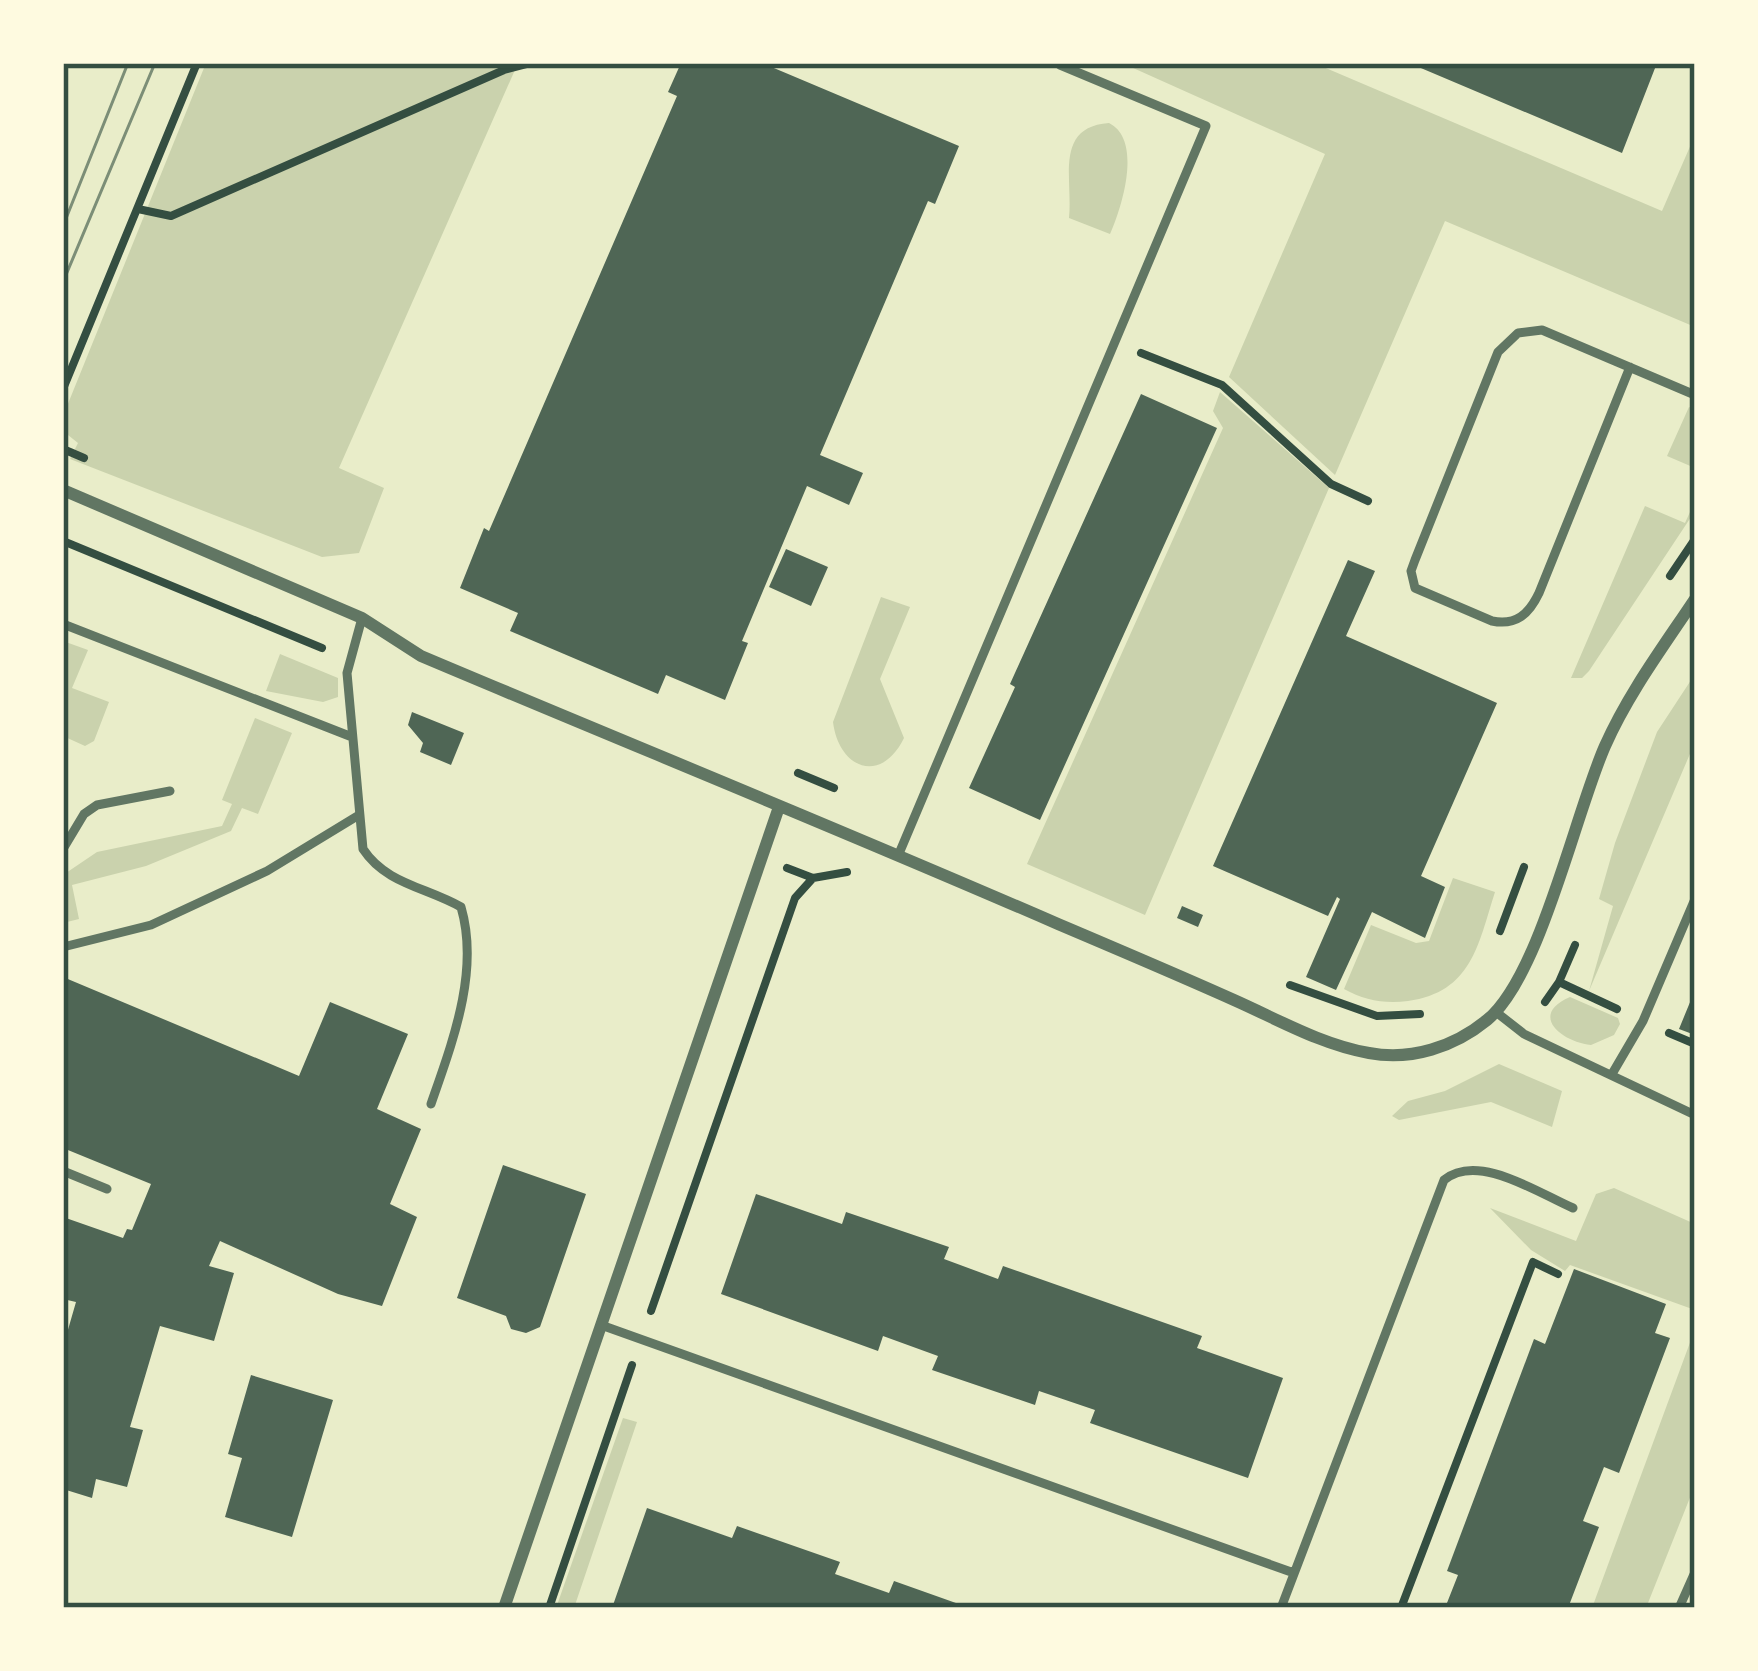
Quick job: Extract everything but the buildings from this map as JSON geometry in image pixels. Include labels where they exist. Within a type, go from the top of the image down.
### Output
[{"type":"street","points":[[63,490],[362,618],[422,656],[1351,1049],[1383,1055],[1431,1050],[1467,1034],[1496,1012],[1527,960],[1604,748],[1639,683],[1695,599]]},
{"type":"street","points":[[504,1608],[779,807]]},
{"type":"lane","points":[[898,856],[1206,126],[1060,65]]},
{"type":"lane","points":[[1630,367],[1539,592],[1524,616],[1504,623],[1492,621],[1415,588],[1415,560],[1503,344],[1518,333],[1542,330],[1630,367],[1695,395]]},
{"type":"lane","points":[[362,618],[347,673],[363,848],[388,877],[461,908],[467,930],[460,1021],[431,1104]]},
{"type":"lane","points":[[63,624],[352,737]]},
{"type":"lane","points":[[63,849],[84,814],[97,805],[170,791]]},
{"type":"lane","points":[[63,947],[152,925],[267,871],[359,815]]},
{"type":"lane","points":[[1612,1074],[1643,1022],[1695,899]]},
{"type":"lane","points":[[1496,1012],[1524,1034],[1695,1115]]},
{"type":"lane","points":[[1281,1608],[1444,1180],[1457,1172],[1479,1170],[1573,1208]]},
{"type":"lane","points":[[63,1171],[106,1189]]},
{"type":"lane","points":[[601,1325],[1294,1573]]},
{"type":"lane","points":[[1679,1608],[1695,1572]]},
{"type":"path","points":[[63,388],[196,63]]},
{"type":"path","points":[[138,209],[171,216],[504,70],[531,63]]},
{"type":"path","points":[[1115,342],[1222,385],[1331,484],[1368,501]]},
{"type":"path","points":[[63,449],[84,459]]},
{"type":"path","points":[[1669,578],[1695,539]]},
{"type":"path","points":[[793,771],[854,796]]},
{"type":"path","points":[[1497,938],[1528,856]]},
{"type":"path","points":[[549,1608],[795,898],[813,878]]},
{"type":"path","points":[[1581,925],[1559,982],[1695,1044]]},
{"type":"path","points":[[1269,977],[1354,1011],[1377,1016],[1425,1014]]},
{"type":"path","points":[[1401,1608],[1533,1262],[1558,1274]]},
{"type":"green space","points":[[206,63],[518,63],[339,468],[384,488],[359,553],[322,557],[70,459],[78,443],[63,431],[63,416]]},
{"type":"green space","points":[[1122,63],[1314,63],[1662,211],[1695,135],[1695,327],[1445,221],[1335,475],[1229,377],[1325,154]]},
{"type":"green space","points":[[1109,123],[1119,132],[1127,158],[1124,191],[1110,234],[1069,218],[1073,145],[1080,134]]},
{"type":"green space","points":[[1220,392],[1329,488],[1145,915],[1027,864],[1223,428],[1213,411]]},
{"type":"green space","points":[[1689,407],[1695,410],[1695,468],[1667,456]]},
{"type":"green space","points":[[1695,501],[1695,511],[1589,671],[1582,678],[1571,678],[1645,506],[1685,523]]},
{"type":"green space","points":[[881,597],[910,607],[880,679],[904,738],[895,753],[873,766],[852,760],[843,751],[833,722]]},
{"type":"green space","points":[[63,641],[88,650],[72,688],[109,702],[94,741],[85,746],[63,736]]},
{"type":"green space","points":[[280,654],[338,678],[338,697],[323,702],[266,691]]},
{"type":"green space","points":[[1695,674],[1695,742],[1589,991],[1613,906],[1599,899],[1615,843],[1657,732]]},
{"type":"green space","points":[[255,718],[292,733],[258,814],[242,808],[231,831],[146,866],[72,885],[79,919],[63,923],[63,875],[97,852],[222,826],[232,804],[222,800]]},
{"type":"green space","points":[[1453,878],[1495,892],[1477,947],[1459,977],[1429,996],[1408,1001],[1374,1000],[1344,989],[1371,925],[1416,943],[1429,941]]},
{"type":"green space","points":[[1570,997],[1618,1018],[1614,1035],[1591,1045],[1570,1039],[1554,1027],[1551,1012]]},
{"type":"green space","points":[[1499,1064],[1562,1091],[1552,1127],[1491,1102],[1399,1120],[1392,1116],[1408,1101],[1445,1091]]},
{"type":"green space","points":[[1614,1188],[1695,1224],[1695,1310],[1570,1265],[1565,1271],[1531,1250],[1490,1208],[1576,1241],[1596,1194]]},
{"type":"green space","points":[[1695,1329],[1695,1485],[1646,1608],[1592,1608]]},
{"type":"green space","points":[[623,1418],[637,1422],[574,1608],[556,1608]]},
{"type":"tram line","points":[[63,226],[128,63]]},
{"type":"tram line","points":[[63,282],[155,63]]}]
